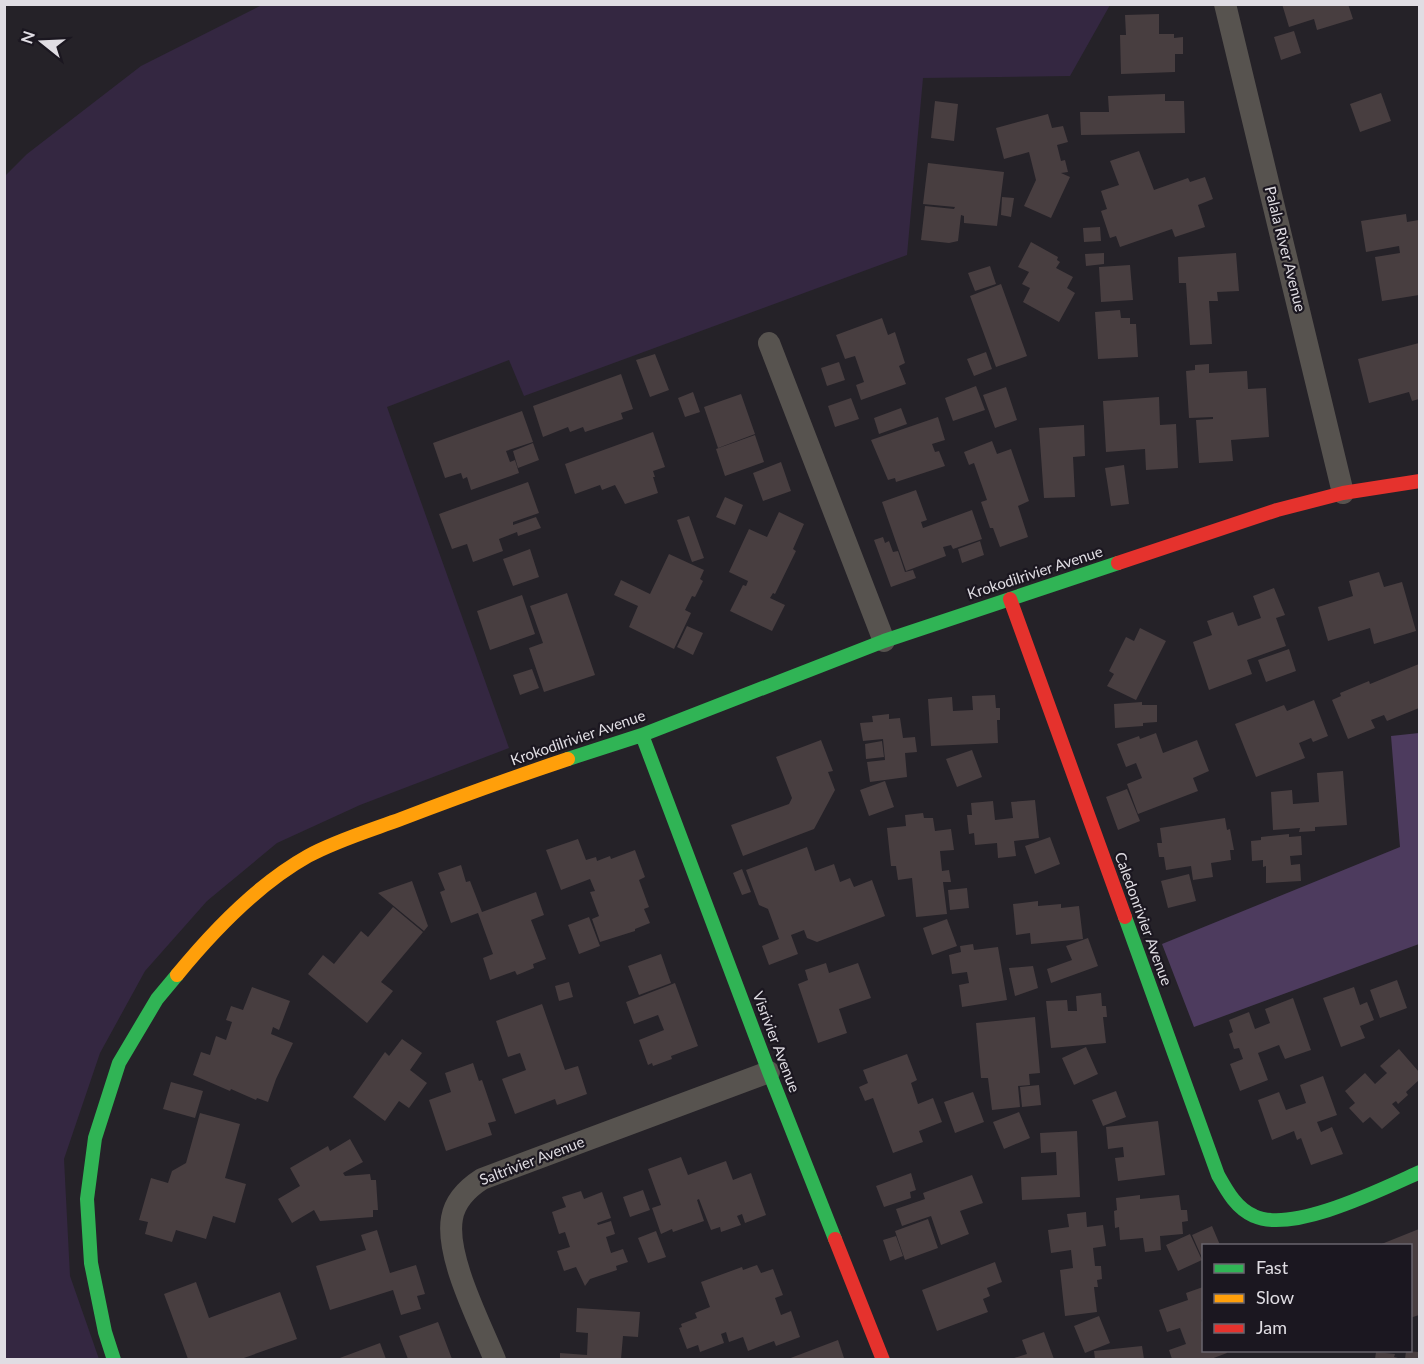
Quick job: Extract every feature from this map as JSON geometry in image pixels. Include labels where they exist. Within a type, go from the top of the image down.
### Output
[{"type":"street","name":"Palala River Avenue","points":[[1225,4],[1343,494]]},
{"type":"street","points":[[769,343],[884,641]]},
{"type":"street","name":"Krokodilrivier Avenue","points":[[114,1359],[105,1332],[91,1263],[87,1199],[95,1138],[119,1063],[157,999],[210,935],[267,885],[308,856],[367,831],[499,782],[642,735],[884,641],[1277,510],[1343,494],[1419,481]]},
{"type":"street","name":"Caledonrivier Avenue","points":[[1010,599],[1218,1175],[1226,1191],[1241,1208],[1257,1218],[1278,1222],[1337,1206],[1419,1173]]},
{"type":"street","name":"Visrivier Avenue","points":[[642,735],[770,1072],[883,1359]]},
{"type":"street","name":"Saltrivier Avenue","points":[[495,1359],[459,1269],[450,1231],[452,1216],[458,1202],[471,1186],[482,1179],[770,1072]]},
{"type":"shaded area","points":[[262,5],[1110,5],[1070,76],[923,78],[907,255],[524,396],[509,360],[387,407],[509,748],[360,805],[277,843],[207,901],[145,971],[100,1053],[64,1159],[70,1276],[99,1359],[5,1360],[5,176],[27,154],[141,66]]},
{"type":"shaded area","points":[[1419,733],[1419,944],[1194,1027],[1162,944],[1400,847],[1391,736]]},
{"type":"building","points":[[1282,4],[1348,4],[1353,19],[1317,30],[1314,19],[1289,27]]},
{"type":"building","points":[[1159,14],[1159,34],[1174,34],[1174,38],[1183,37],[1183,54],[1175,54],[1175,72],[1121,74],[1120,35],[1126,35],[1125,15]]},
{"type":"building","points":[[1294,31],[1301,53],[1281,60],[1274,37]]},
{"type":"building","points":[[1381,93],[1391,121],[1360,132],[1350,104]]},
{"type":"building","points":[[1165,94],[1165,101],[1184,101],[1185,133],[1081,135],[1080,112],[1109,112],[1108,96]]},
{"type":"building","points":[[935,101],[958,104],[954,141],[931,138]]},
{"type":"building","points":[[1048,114],[1052,128],[1063,126],[1068,142],[1057,145],[1061,161],[1065,160],[1068,172],[1061,173],[1070,177],[1051,218],[1024,206],[1036,180],[1029,152],[1004,159],[996,128]]},
{"type":"building","points":[[1139,151],[1154,190],[1188,178],[1190,182],[1205,177],[1213,199],[1198,205],[1205,227],[1175,237],[1172,229],[1120,247],[1116,236],[1110,238],[1101,211],[1107,209],[1101,191],[1119,185],[1110,161]]},
{"type":"building","points":[[928,163],[1004,172],[997,226],[964,223],[964,216],[961,215],[958,241],[949,243],[921,240],[925,206],[954,209],[955,207],[923,204]]},
{"type":"building","points":[[1002,197],[1014,198],[1011,217],[1001,215]]},
{"type":"building","points":[[1406,214],[1407,222],[1419,220],[1419,295],[1382,301],[1375,257],[1400,253],[1399,246],[1366,252],[1361,221]]},
{"type":"building","points":[[1100,227],[1101,241],[1084,242],[1083,228]]},
{"type":"building","points":[[1031,242],[1058,257],[1057,260],[1060,262],[1056,268],[1073,277],[1067,288],[1075,293],[1059,322],[1023,302],[1030,288],[1022,284],[1029,272],[1018,267]]},
{"type":"building","points":[[1104,253],[1104,264],[1086,266],[1085,254]]},
{"type":"building","points":[[1236,253],[1239,291],[1217,292],[1218,301],[1209,301],[1212,344],[1190,345],[1186,283],[1179,283],[1178,257]]},
{"type":"building","points":[[1130,265],[1133,300],[1101,302],[1099,267]]},
{"type":"building","points":[[990,266],[996,284],[975,291],[968,273]]},
{"type":"building","points":[[1001,284],[1027,356],[996,367],[970,296]]},
{"type":"building","points":[[1120,310],[1121,318],[1130,318],[1130,324],[1136,324],[1138,357],[1098,359],[1095,312]]},
{"type":"building","points":[[882,318],[888,335],[895,332],[905,363],[899,366],[906,384],[861,400],[856,385],[864,382],[855,356],[845,359],[836,335]]},
{"type":"building","points":[[1419,343],[1419,399],[1412,401],[1409,392],[1369,403],[1358,359]]},
{"type":"building","points":[[986,352],[992,369],[974,376],[967,359]]},
{"type":"building","points":[[655,354],[669,390],[650,397],[636,360]]},
{"type":"building","points":[[839,362],[845,380],[827,386],[821,368]]},
{"type":"building","points":[[1209,364],[1209,373],[1247,371],[1248,389],[1266,388],[1269,437],[1231,440],[1233,461],[1199,463],[1196,420],[1213,419],[1213,417],[1189,418],[1186,371],[1195,370],[1195,365]]},
{"type":"building","points":[[621,374],[633,409],[621,413],[623,419],[585,432],[583,427],[570,432],[568,427],[543,437],[533,406]]},
{"type":"building","points":[[976,386],[985,410],[953,421],[945,398]]},
{"type":"building","points":[[1006,387],[1017,420],[995,428],[983,395]]},
{"type":"building","points":[[693,392],[700,412],[685,417],[678,398]]},
{"type":"building","points":[[741,394],[755,434],[718,448],[704,407]]},
{"type":"building","points":[[1159,397],[1160,425],[1176,424],[1178,468],[1146,470],[1145,449],[1106,452],[1103,401]]},
{"type":"building","points":[[851,398],[859,419],[835,427],[828,406]]},
{"type":"building","points":[[901,408],[907,424],[879,434],[874,418]]},
{"type":"building","points":[[522,411],[533,442],[506,451],[510,462],[515,460],[519,473],[471,490],[467,477],[463,479],[461,473],[445,478],[433,443]]},
{"type":"building","points":[[938,417],[945,440],[932,444],[935,452],[939,451],[945,466],[896,482],[895,478],[888,480],[871,440]]},
{"type":"building","points":[[1084,425],[1085,456],[1073,457],[1075,497],[1044,498],[1039,428]]},
{"type":"building","points":[[653,432],[665,467],[653,471],[658,493],[625,504],[615,485],[602,490],[600,485],[575,494],[565,464]]},
{"type":"building","points":[[755,435],[764,462],[725,476],[716,449]]},
{"type":"building","points":[[992,441],[997,454],[1011,449],[1029,501],[1018,506],[1028,537],[1000,547],[993,528],[990,528],[981,502],[987,500],[974,463],[969,465],[964,452]]},
{"type":"building","points":[[533,443],[539,460],[518,468],[513,451]]},
{"type":"building","points":[[781,462],[791,491],[763,501],[753,473]]},
{"type":"building","points":[[1124,465],[1129,504],[1111,506],[1105,468]]},
{"type":"building","points":[[528,482],[539,513],[513,522],[513,525],[536,517],[541,528],[518,536],[517,532],[499,539],[503,551],[473,562],[467,544],[452,549],[439,514]]},
{"type":"building","points":[[916,490],[927,520],[921,522],[923,528],[972,510],[982,539],[953,549],[951,545],[943,547],[946,556],[906,571],[882,502]]},
{"type":"building","points":[[725,497],[743,505],[735,525],[716,517]]},
{"type":"building","points":[[779,512],[804,524],[793,549],[796,551],[775,594],[773,593],[770,598],[785,605],[772,631],[730,611],[743,585],[746,586],[748,581],[729,572],[749,529],[767,537]]},
{"type":"building","points":[[689,516],[704,558],[692,562],[677,520]]},
{"type":"building","points":[[883,537],[885,543],[889,541],[893,552],[898,551],[905,572],[913,570],[916,578],[891,587],[874,540]]},
{"type":"building","points":[[980,541],[984,555],[962,563],[958,549]]},
{"type":"building","points":[[530,549],[539,577],[513,586],[503,559]]},
{"type":"building","points":[[669,554],[704,570],[700,579],[703,581],[685,610],[691,613],[674,649],[629,627],[638,606],[614,595],[621,580],[650,594]]},
{"type":"building","points":[[1379,572],[1384,587],[1402,582],[1416,631],[1374,644],[1370,628],[1328,641],[1318,607],[1353,596],[1349,581]]},
{"type":"building","points":[[1274,588],[1285,615],[1276,618],[1286,646],[1247,660],[1252,674],[1209,690],[1193,642],[1212,635],[1207,621],[1233,612],[1238,626],[1261,618],[1253,596]]},
{"type":"building","points":[[567,593],[595,675],[544,692],[529,648],[543,643],[530,606]]},
{"type":"building","points":[[522,595],[535,634],[490,650],[477,611]]},
{"type":"building","points":[[687,626],[703,633],[693,655],[677,647]]},
{"type":"building","points":[[1140,628],[1166,641],[1136,700],[1107,686],[1114,674],[1109,671],[1126,637],[1134,641]]},
{"type":"building","points":[[1289,649],[1296,671],[1266,682],[1258,660]]},
{"type":"building","points":[[1419,664],[1419,708],[1387,721],[1384,715],[1371,720],[1375,728],[1348,739],[1332,700],[1341,696],[1340,693],[1369,681],[1370,684]]},
{"type":"building","points":[[532,669],[539,688],[520,695],[513,675]]},
{"type":"building","points":[[995,695],[996,708],[1000,708],[1000,720],[997,720],[998,743],[931,746],[928,699],[952,697],[953,711],[973,710],[972,696]]},
{"type":"building","points":[[1314,700],[1328,736],[1313,742],[1311,738],[1299,743],[1305,758],[1256,777],[1235,724],[1284,705],[1287,711]]},
{"type":"building","points":[[1142,702],[1142,705],[1157,705],[1157,722],[1143,723],[1143,726],[1115,728],[1114,704]]},
{"type":"building","points":[[889,714],[889,719],[900,718],[903,738],[915,737],[917,752],[905,753],[907,777],[870,782],[867,762],[885,760],[883,739],[863,741],[860,723],[873,722],[872,716]]},
{"type":"building","points":[[1156,733],[1163,753],[1197,740],[1209,771],[1193,778],[1198,791],[1138,814],[1127,784],[1142,778],[1136,763],[1126,767],[1117,744]]},
{"type":"building","points":[[821,740],[833,771],[828,772],[835,790],[814,829],[743,856],[731,825],[789,804],[792,798],[776,757]]},
{"type":"building","points":[[882,741],[884,757],[866,759],[865,744]]},
{"type":"building","points":[[972,750],[982,777],[957,787],[946,759]]},
{"type":"building","points":[[1343,771],[1347,825],[1315,827],[1315,831],[1299,832],[1300,828],[1273,830],[1271,792],[1292,790],[1293,804],[1319,802],[1317,773]]},
{"type":"building","points":[[885,781],[894,807],[869,816],[860,790]]},
{"type":"building","points":[[1127,789],[1140,821],[1118,830],[1106,797]]},
{"type":"building","points":[[1035,800],[1039,838],[1014,841],[1016,856],[998,858],[997,843],[975,845],[974,833],[969,834],[967,815],[972,815],[971,803],[993,801],[995,820],[1013,818],[1011,802]]},
{"type":"building","points":[[923,813],[924,818],[933,818],[935,831],[951,829],[954,850],[940,851],[942,871],[949,870],[951,882],[943,882],[947,914],[916,917],[912,878],[898,880],[896,866],[891,866],[887,828],[906,826],[905,815]]},
{"type":"building","points":[[1225,818],[1227,830],[1230,829],[1234,850],[1230,850],[1231,860],[1211,863],[1213,877],[1193,880],[1191,866],[1166,870],[1164,857],[1159,857],[1157,843],[1162,843],[1160,828]]},
{"type":"building","points":[[1289,834],[1289,837],[1301,836],[1302,855],[1290,856],[1291,865],[1300,864],[1301,881],[1266,883],[1266,866],[1263,867],[1263,860],[1252,861],[1251,841],[1261,840],[1261,837]]},
{"type":"building","points":[[1050,837],[1060,864],[1035,874],[1025,846]]},
{"type":"building","points":[[578,839],[586,860],[596,857],[597,861],[610,856],[611,859],[635,850],[645,877],[639,880],[649,907],[644,909],[650,923],[635,931],[600,942],[592,919],[599,916],[590,892],[595,891],[590,879],[561,890],[546,850]]},
{"type":"building","points":[[807,847],[815,871],[834,864],[840,882],[850,878],[854,887],[872,880],[885,916],[817,942],[807,938],[804,930],[791,935],[798,954],[769,965],[762,946],[779,939],[768,909],[759,905],[746,870]]},
{"type":"building","points":[[461,865],[466,882],[470,881],[482,912],[536,892],[544,915],[531,920],[546,959],[533,964],[534,968],[517,975],[515,971],[490,980],[483,958],[493,954],[478,913],[451,923],[440,892],[445,890],[438,873]]},
{"type":"building","points":[[742,869],[751,892],[742,895],[733,873]]},
{"type":"building","points":[[1189,874],[1196,901],[1168,908],[1161,881]]},
{"type":"building","points":[[412,881],[428,926],[424,931],[378,893]]},
{"type":"building","points":[[967,888],[969,908],[950,910],[948,890]]},
{"type":"building","points":[[1038,901],[1038,906],[1061,904],[1061,908],[1079,906],[1083,939],[1031,944],[1030,933],[1016,935],[1013,904]]},
{"type":"building","points":[[393,907],[423,932],[381,982],[393,991],[367,1023],[308,974],[323,955],[334,964],[361,931],[368,937]]},
{"type":"building","points":[[589,917],[600,946],[579,954],[568,925]]},
{"type":"building","points":[[947,919],[957,946],[932,955],[923,928]]},
{"type":"building","points":[[1088,938],[1098,966],[1051,983],[1047,969],[1072,960],[1066,946]]},
{"type":"building","points":[[973,944],[974,950],[998,947],[1007,1000],[962,1007],[959,985],[969,983],[967,972],[952,974],[949,955],[961,952],[960,946]]},
{"type":"building","points":[[661,954],[671,983],[639,995],[628,966]]},
{"type":"building","points":[[826,963],[829,973],[858,963],[871,998],[839,1009],[847,1033],[818,1043],[798,984],[808,980],[805,970]]},
{"type":"building","points":[[1033,966],[1038,988],[1015,996],[1009,968]]},
{"type":"building","points":[[1397,980],[1407,1008],[1380,1018],[1370,990]]},
{"type":"building","points":[[569,982],[573,997],[559,1001],[555,986]]},
{"type":"building","points":[[675,983],[698,1046],[671,1056],[672,1059],[653,1066],[652,1063],[648,1065],[639,1040],[664,1030],[658,1015],[634,1024],[626,1002]]},
{"type":"building","points":[[252,987],[290,1001],[279,1030],[273,1027],[271,1034],[293,1043],[268,1102],[257,1098],[256,1100],[231,1089],[230,1091],[193,1075],[201,1052],[210,1055],[216,1036],[226,1040],[232,1022],[226,1020],[231,1006],[243,1010]]},
{"type":"building","points":[[1354,987],[1360,1005],[1367,1002],[1374,1020],[1360,1026],[1365,1038],[1341,1047],[1323,998]]},
{"type":"building","points":[[1101,993],[1102,1006],[1106,1006],[1107,1017],[1103,1017],[1106,1043],[1051,1048],[1046,1001],[1067,1000],[1068,1011],[1077,1011],[1076,996]]},
{"type":"building","points":[[1293,998],[1311,1050],[1285,1059],[1279,1045],[1258,1053],[1268,1080],[1240,1091],[1230,1064],[1243,1059],[1239,1048],[1234,1049],[1229,1034],[1233,1032],[1229,1020],[1249,1012],[1255,1029],[1270,1023],[1265,1009]]},
{"type":"building","points":[[542,1004],[565,1070],[578,1066],[587,1094],[557,1105],[555,1099],[515,1114],[502,1079],[526,1070],[520,1053],[508,1057],[496,1021]]},
{"type":"building","points":[[1035,1017],[1040,1073],[1029,1074],[1030,1085],[1018,1086],[1020,1107],[992,1110],[988,1078],[981,1078],[976,1023]]},
{"type":"building","points":[[402,1039],[422,1053],[410,1070],[427,1083],[409,1108],[399,1101],[385,1121],[353,1097],[385,1052],[389,1056]]},
{"type":"building","points":[[1086,1047],[1098,1074],[1074,1085],[1062,1058]]},
{"type":"building","points":[[1399,1049],[1419,1072],[1419,1080],[1406,1092],[1408,1095],[1398,1104],[1396,1101],[1392,1104],[1400,1113],[1382,1129],[1370,1117],[1363,1123],[1349,1108],[1355,1103],[1345,1091],[1365,1073],[1375,1084],[1387,1073],[1380,1066]]},
{"type":"building","points":[[907,1054],[917,1080],[911,1083],[918,1104],[933,1098],[942,1122],[919,1131],[923,1142],[893,1153],[873,1098],[865,1101],[859,1087],[868,1083],[863,1070]]},
{"type":"building","points":[[473,1063],[479,1081],[482,1080],[496,1121],[488,1123],[492,1135],[446,1151],[429,1100],[451,1092],[445,1073]]},
{"type":"building","points":[[1323,1076],[1337,1115],[1317,1122],[1321,1132],[1332,1127],[1343,1154],[1311,1165],[1301,1138],[1297,1140],[1294,1131],[1272,1140],[1258,1100],[1279,1092],[1286,1110],[1306,1103],[1300,1085]]},
{"type":"building","points":[[171,1082],[203,1091],[195,1118],[163,1109]]},
{"type":"building","points":[[1039,1085],[1041,1105],[1022,1107],[1020,1087]]},
{"type":"building","points":[[1116,1091],[1126,1117],[1103,1126],[1092,1100]]},
{"type":"building","points":[[973,1092],[984,1122],[955,1133],[944,1102]]},
{"type":"building","points":[[1019,1112],[1030,1138],[1004,1149],[993,1122]]},
{"type":"building","points":[[200,1113],[240,1124],[225,1178],[246,1184],[235,1223],[213,1216],[206,1239],[176,1230],[172,1242],[145,1234],[148,1222],[139,1220],[151,1178],[168,1183],[172,1171],[186,1163]]},
{"type":"building","points":[[1158,1121],[1165,1175],[1118,1181],[1115,1158],[1124,1157],[1123,1147],[1108,1149],[1106,1127]]},
{"type":"building","points":[[1077,1131],[1080,1197],[1022,1200],[1021,1177],[1057,1175],[1056,1152],[1041,1153],[1040,1133]]},
{"type":"building","points":[[350,1139],[363,1162],[343,1173],[345,1176],[370,1174],[371,1180],[376,1180],[378,1210],[373,1210],[373,1217],[320,1221],[314,1210],[292,1223],[278,1199],[300,1186],[290,1168],[328,1146],[330,1151]]},
{"type":"building","points":[[681,1157],[688,1175],[726,1161],[733,1180],[751,1173],[766,1215],[745,1223],[742,1214],[737,1216],[741,1225],[721,1232],[720,1227],[711,1230],[699,1199],[697,1200],[704,1221],[661,1234],[652,1208],[661,1205],[648,1169]]},
{"type":"building","points":[[911,1173],[916,1190],[910,1192],[911,1198],[884,1207],[876,1186]]},
{"type":"building","points":[[972,1175],[983,1203],[960,1211],[969,1234],[941,1245],[931,1216],[902,1226],[896,1209],[925,1199],[923,1193]]},
{"type":"building","points":[[643,1190],[650,1210],[630,1217],[623,1197]]},
{"type":"building","points":[[581,1191],[584,1199],[602,1192],[611,1218],[597,1223],[598,1225],[611,1221],[615,1234],[606,1237],[611,1253],[623,1249],[628,1262],[616,1266],[617,1270],[590,1279],[585,1286],[576,1267],[564,1271],[557,1251],[570,1247],[565,1232],[559,1234],[552,1212],[566,1207],[562,1197]]},
{"type":"building","points":[[1140,1195],[1140,1199],[1179,1195],[1181,1210],[1187,1210],[1188,1221],[1182,1222],[1183,1234],[1160,1236],[1161,1250],[1145,1252],[1143,1238],[1120,1240],[1119,1227],[1115,1228],[1116,1198]]},
{"type":"building","points":[[1086,1212],[1087,1227],[1103,1225],[1106,1246],[1093,1248],[1095,1266],[1101,1266],[1102,1279],[1097,1280],[1098,1287],[1094,1287],[1097,1312],[1065,1316],[1060,1270],[1073,1268],[1071,1250],[1051,1253],[1048,1230],[1069,1227],[1067,1214]]},
{"type":"building","points":[[928,1219],[938,1248],[905,1260],[895,1231]]},
{"type":"building","points":[[1212,1226],[1220,1244],[1202,1244],[1202,1258],[1192,1235]]},
{"type":"building","points":[[1419,1229],[1419,1315],[1412,1317],[1412,1244],[1382,1244]]},
{"type":"building","points":[[377,1230],[390,1273],[416,1265],[425,1294],[417,1296],[421,1309],[401,1315],[393,1290],[330,1310],[316,1266],[366,1250],[361,1235]]},
{"type":"building","points":[[656,1231],[666,1257],[648,1263],[638,1238]]},
{"type":"building","points":[[1190,1234],[1202,1260],[1178,1271],[1166,1245]]},
{"type":"building","points":[[896,1236],[903,1256],[890,1261],[883,1240]]},
{"type":"building","points":[[995,1262],[1002,1282],[987,1288],[990,1296],[983,1299],[988,1312],[937,1331],[922,1290]]},
{"type":"building","points":[[757,1265],[761,1273],[773,1269],[783,1295],[775,1298],[781,1315],[791,1311],[800,1337],[776,1346],[774,1341],[748,1351],[743,1337],[729,1342],[726,1332],[721,1334],[724,1343],[700,1352],[698,1345],[687,1349],[679,1328],[682,1327],[681,1324],[697,1318],[695,1313],[710,1307],[701,1282],[742,1267],[743,1270]]},
{"type":"building","points":[[196,1282],[209,1318],[280,1292],[297,1339],[241,1359],[188,1359],[164,1294]]},
{"type":"building","points":[[1202,1287],[1202,1352],[1227,1353],[1211,1359],[1172,1359],[1169,1350],[1186,1344],[1180,1328],[1167,1332],[1159,1310],[1188,1300],[1186,1293]]},
{"type":"building","points":[[577,1308],[640,1312],[638,1337],[623,1336],[621,1359],[560,1359],[560,1353],[587,1355],[588,1333],[576,1332]]},
{"type":"building","points":[[1099,1316],[1110,1343],[1085,1353],[1074,1326]]},
{"type":"building","points":[[438,1322],[452,1359],[408,1359],[399,1336]]},
{"type":"building","points":[[1044,1332],[1054,1359],[1011,1359],[1027,1354],[1022,1340]]},
{"type":"building","points":[[838,1340],[844,1358],[788,1359]]},
{"type":"building","points":[[380,1343],[386,1359],[337,1359]]},
{"type":"building","points":[[1142,1346],[1144,1359],[1095,1359],[1094,1351]]},
{"type":"building","points":[[1376,1352],[1395,1354],[1394,1357],[1402,1359],[1375,1359]]},
{"type":"building","points":[[1406,1352],[1419,1352],[1419,1359],[1405,1359]]},
{"type":"traffic: fast","points":[[568,759],[642,735],[884,641],[1118,563]]},
{"type":"traffic: fast","points":[[642,735],[769,1072],[835,1239]]},
{"type":"traffic: fast","points":[[1125,917],[1218,1175],[1233,1199],[1242,1208],[1254,1216],[1270,1220],[1291,1219],[1337,1207],[1420,1172]]},
{"type":"traffic: fast","points":[[114,1360],[105,1332],[91,1263],[87,1199],[95,1138],[119,1063],[157,999],[177,975]]},
{"type":"traffic: slow","points":[[177,975],[254,894],[289,867],[308,856],[353,836],[568,759]]},
{"type":"traffic: jam","points":[[1118,563],[1277,510],[1343,493],[1420,481]]},
{"type":"traffic: jam","points":[[1010,599],[1125,917]]},
{"type":"traffic: jam","points":[[835,1239],[883,1360]]}]
